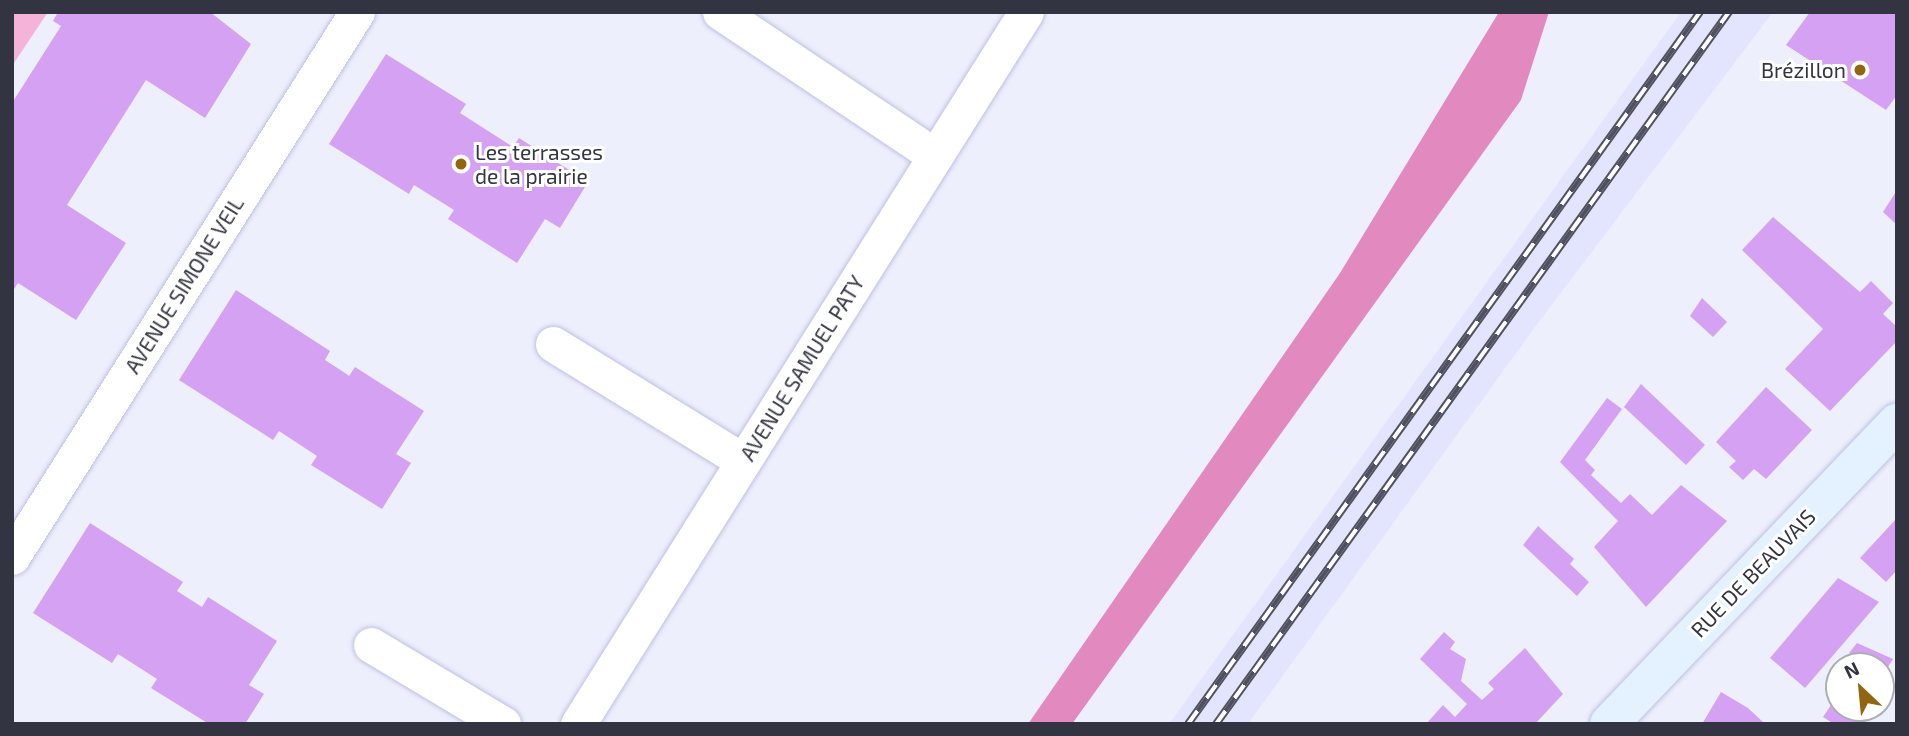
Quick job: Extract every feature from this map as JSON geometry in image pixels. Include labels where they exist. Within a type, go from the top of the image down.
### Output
[{"type":"main road","name":"RUE DE BEAUVAIS","points":[[1609,724],[1897,423]]},
{"type":"street","name":"AVENUE SIMONE VEIL","points":[[12,557],[356,12]]},
{"type":"street","points":[[720,12],[936,156]]},
{"type":"street","name":"AVENUE SAMUEL PATY","points":[[578,724],[1026,12]]},
{"type":"street","points":[[553,344],[743,461]]},
{"type":"street","points":[[371,645],[503,724]]},
{"type":"shaded area","points":[[12,12],[48,12],[12,66]]},
{"type":"shaded area","points":[[1499,12],[1549,12],[1521,100],[1072,724],[1028,724],[1340,273]]},
{"type":"shaded area","points":[[1681,12],[1773,12],[1532,331],[1248,724],[1169,724]]},
{"type":"building","points":[[58,12],[210,12],[251,44],[205,118],[146,80],[67,205],[126,243],[76,320],[18,283],[12,292],[12,103],[61,26],[53,21]]},
{"type":"building","name":"Brézillon","points":[[1810,12],[1897,12],[1897,95],[1886,110],[1786,45]]},
{"type":"building","name":"Les terrasses de la prairie","points":[[386,54],[466,104],[460,113],[513,147],[519,138],[588,182],[560,228],[545,219],[517,263],[448,219],[454,210],[414,185],[409,194],[329,144]]},
{"type":"building","points":[[1897,190],[1897,225],[1883,212]]},
{"type":"building","points":[[1773,217],[1860,292],[1871,281],[1893,303],[1883,314],[1897,327],[1897,341],[1830,411],[1785,369],[1823,329],[1742,250]]},
{"type":"building","points":[[236,290],[330,351],[325,360],[349,376],[355,367],[424,411],[396,454],[411,463],[382,509],[311,465],[317,456],[279,431],[273,440],[179,380]]},
{"type":"building","points":[[1702,298],[1727,322],[1713,337],[1690,316]]},
{"type":"building","points":[[1641,384],[1705,445],[1686,465],[1624,407]]},
{"type":"building","points":[[1766,387],[1812,430],[1766,479],[1754,469],[1743,480],[1729,467],[1736,461],[1716,442]]},
{"type":"building","points":[[1607,398],[1622,409],[1585,460],[1595,470],[1591,475],[1621,503],[1630,494],[1652,515],[1681,485],[1727,521],[1646,607],[1594,547],[1618,521],[1560,462]]},
{"type":"building","points":[[1897,518],[1897,570],[1886,582],[1860,558]]},
{"type":"building","points":[[90,523],[183,582],[177,591],[202,607],[208,597],[277,641],[249,685],[264,694],[245,724],[209,724],[151,688],[157,679],[118,654],[112,663],[33,613]]},
{"type":"building","points":[[1538,526],[1574,559],[1570,564],[1589,582],[1577,596],[1523,545]]},
{"type":"building","points":[[1838,578],[1879,602],[1836,652],[1825,652],[1825,665],[1805,688],[1770,658]]},
{"type":"building","points":[[1444,632],[1455,642],[1450,649],[1466,659],[1461,681],[1482,700],[1494,689],[1488,683],[1525,648],[1563,694],[1535,724],[1426,724],[1443,705],[1455,717],[1467,704],[1420,659]]},
{"type":"building","points":[[1857,643],[1877,652],[1850,652]]},
{"type":"building","points":[[1721,692],[1748,708],[1765,724],[1702,724]]},
{"type":"building","points":[[1831,722],[1870,724],[1834,724]]},
{"type":"railway","points":[[1188,724],[1700,12]]},
{"type":"railway","points":[[1216,724],[1729,12]]},
{"type":"place","name":"Brézillon","points":[[1860,70]]},
{"type":"place","name":"Les terrasses de la prairie","points":[[461,164]]}]
